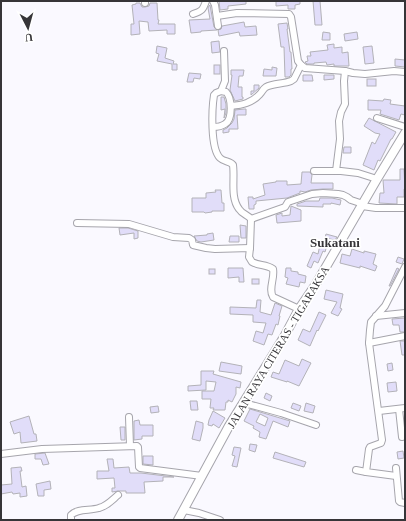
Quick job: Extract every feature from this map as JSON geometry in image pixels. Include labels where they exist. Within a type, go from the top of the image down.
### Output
[{"type":"main road","name":"JALAN RAYA CITERAS - TIGARAKSA","points":[[178,520],[229,426],[284,337],[299,309],[316,284],[405,133]]},
{"type":"street","points":[[193,14],[203,10],[206,1]]},
{"type":"street","points":[[213,1],[218,26]]},
{"type":"street","points":[[216,16],[237,13],[289,14],[291,17],[298,61],[301,66],[305,68],[365,74],[394,71],[405,72]]},
{"type":"street","points":[[221,91],[224,81],[224,51]]},
{"type":"street","points":[[231,106],[242,105],[250,102],[260,95],[265,88],[291,81],[294,79],[301,66]]},
{"type":"street","points":[[336,171],[340,139],[339,121],[345,104],[345,71]]},
{"type":"street","points":[[213,127],[224,125],[230,118],[231,106],[229,95],[226,92],[221,91],[214,95],[213,127],[213,138],[216,153],[220,158],[234,165],[234,196],[237,206],[240,211],[251,219],[250,257],[252,262],[266,265],[273,269],[271,293],[273,297],[299,309]]},
{"type":"street","points":[[377,118],[405,127]]},
{"type":"street","points":[[314,171],[358,173],[377,180]]},
{"type":"street","points":[[251,219],[285,207],[288,202],[312,194],[323,193],[338,194],[362,205],[381,208],[405,208]]},
{"type":"street","points":[[77,223],[129,224],[173,237],[189,238],[192,240],[193,245],[206,248],[250,248]]},
{"type":"street","points":[[366,472],[370,447],[381,443],[382,440],[369,342],[371,322],[385,306],[405,267]]},
{"type":"street","points":[[376,316],[405,313]]},
{"type":"street","points":[[369,342],[405,336]]},
{"type":"street","points":[[244,403],[281,413],[316,425]]},
{"type":"street","points":[[379,411],[402,408],[402,437]]},
{"type":"street","points":[[129,417],[130,446]]},
{"type":"street","points":[[2,452],[42,449],[138,446],[139,467],[202,476]]},
{"type":"street","points":[[396,468],[399,500],[400,502],[405,503]]},
{"type":"street","points":[[356,470],[396,476]]},
{"type":"street","points":[[71,520],[71,515],[76,512],[99,508],[106,505],[118,495]]},
{"type":"street","points":[[184,510],[220,520]]},
{"type":"building","points":[[219,1],[246,1],[246,4],[228,6],[228,9],[220,10]]},
{"type":"building","points":[[276,1],[300,1],[300,4],[295,5],[295,9],[288,9],[288,5],[276,6]]},
{"type":"building","points":[[313,1],[320,1],[322,25],[315,25]]},
{"type":"building","points":[[140,3],[142,7],[145,7],[149,6],[150,3],[157,3],[158,24],[175,24],[175,34],[167,34],[167,30],[149,31],[148,22],[139,21],[140,34],[131,35],[131,24],[134,24],[132,5]]},
{"type":"building","points":[[210,5],[214,27],[217,30],[191,33],[189,20],[210,19],[208,8]]},
{"type":"building","points":[[244,22],[245,27],[256,26],[257,35],[240,36],[239,32],[219,36],[218,30],[221,29],[222,26]]},
{"type":"building","points":[[287,23],[292,69],[291,75],[289,77],[285,77],[284,47],[281,47],[278,24]]},
{"type":"building","points":[[323,32],[330,33],[330,40],[322,40]]},
{"type":"building","points":[[357,32],[358,39],[345,41],[344,34]]},
{"type":"building","points":[[219,41],[220,52],[212,53],[211,42]]},
{"type":"building","points":[[334,44],[334,48],[342,47],[342,53],[348,52],[349,66],[334,66],[334,64],[327,65],[326,62],[307,64],[305,62],[308,61],[307,56],[311,56],[310,52],[328,50],[327,45]]},
{"type":"building","points":[[157,46],[167,48],[165,58],[174,61],[173,64],[177,64],[177,70],[172,70],[172,64],[157,61],[159,54],[156,53]]},
{"type":"building","points":[[372,46],[374,63],[365,64],[363,47]]},
{"type":"building","points":[[395,59],[405,60],[405,67],[395,66]]},
{"type":"building","points":[[214,65],[220,65],[220,74],[214,74]]},
{"type":"building","points":[[272,67],[277,68],[276,76],[263,76],[264,69],[272,70]]},
{"type":"building","points":[[231,70],[244,70],[243,76],[239,76],[238,87],[242,87],[243,99],[235,101],[230,90],[232,75]]},
{"type":"building","points":[[189,73],[201,74],[200,79],[194,78],[193,82],[187,82]]},
{"type":"building","points":[[303,75],[312,75],[313,81],[303,81]]},
{"type":"building","points":[[324,75],[334,75],[334,79],[324,80]]},
{"type":"building","points":[[367,79],[376,79],[376,86],[367,86]]},
{"type":"building","points":[[254,85],[259,85],[259,88],[251,95],[251,91],[254,91]]},
{"type":"building","points":[[221,97],[224,97],[226,104],[226,113],[224,118],[225,109],[221,110]]},
{"type":"building","points":[[384,99],[391,100],[390,104],[405,106],[405,115],[401,114],[399,120],[380,114],[381,110],[368,110],[368,100],[383,101]]},
{"type":"building","points":[[246,109],[246,115],[237,115],[238,129],[229,129],[229,132],[223,133],[223,130],[232,123],[235,110]]},
{"type":"building","points":[[369,118],[396,132],[380,161],[378,160],[374,170],[363,165],[372,142],[375,144],[380,134],[375,133],[364,126]]},
{"type":"building","points":[[344,147],[351,147],[351,153],[343,153]]},
{"type":"building","points":[[400,169],[404,169],[404,197],[397,197],[397,204],[379,203],[380,193],[384,193],[383,180],[400,180]]},
{"type":"building","points":[[302,172],[310,172],[312,175],[311,183],[333,183],[333,189],[311,190],[305,192],[300,191],[300,193],[287,198],[256,201],[254,209],[249,209],[248,197],[253,197],[253,199],[265,195],[263,184],[276,181],[287,181],[287,185],[301,184]]},
{"type":"building","points":[[215,190],[221,190],[224,211],[212,211],[205,213],[192,212],[192,198],[206,198],[206,193],[216,192]]},
{"type":"building","points":[[320,198],[341,200],[340,205],[331,203],[323,204],[323,207],[297,206],[297,204],[306,201],[319,201]]},
{"type":"building","points":[[291,206],[301,210],[301,221],[277,223],[276,215],[282,213],[282,216],[290,215]]},
{"type":"building","points":[[240,225],[246,226],[246,238],[241,238]]},
{"type":"building","points":[[119,228],[128,228],[138,231],[138,238],[134,239],[134,233],[120,235]]},
{"type":"building","points":[[213,233],[214,240],[201,242],[197,241],[194,236],[207,235]]},
{"type":"building","points":[[326,234],[337,237],[335,240],[325,238]]},
{"type":"building","points":[[230,236],[239,236],[239,242],[229,242]]},
{"type":"building","points":[[321,240],[328,242],[325,252],[323,251],[318,263],[314,261],[311,268],[307,266],[313,252],[318,254]]},
{"type":"building","points":[[352,249],[364,253],[364,251],[376,254],[373,264],[377,266],[375,271],[360,266],[360,268],[340,263],[342,254],[350,256]]},
{"type":"building","points":[[398,257],[404,259],[402,264],[396,262]]},
{"type":"building","points":[[228,268],[243,268],[244,282],[239,282],[239,277],[228,278]]},
{"type":"building","points":[[286,268],[291,268],[291,271],[298,272],[298,274],[306,276],[305,283],[300,282],[299,287],[286,284],[288,278],[285,277]]},
{"type":"building","points":[[397,268],[399,269],[389,286]]},
{"type":"building","points":[[209,269],[215,269],[215,274],[209,274]]},
{"type":"building","points":[[252,279],[259,279],[259,284],[252,284]]},
{"type":"building","points":[[326,290],[343,294],[340,308],[342,309],[338,316],[331,313],[337,302],[324,299]]},
{"type":"building","points":[[257,300],[261,300],[260,312],[271,315],[275,303],[282,306],[278,325],[276,324],[272,335],[268,334],[264,345],[253,341],[256,331],[263,333],[266,323],[253,322],[253,315],[230,314],[230,307],[256,308]]},
{"type":"building","points":[[319,312],[326,315],[310,346],[298,340],[303,329],[310,332]]},
{"type":"building","points":[[405,318],[405,332],[400,332],[399,325],[393,325],[392,319]]},
{"type":"building","points":[[400,341],[405,341],[405,355],[402,355]]},
{"type":"building","points":[[302,359],[311,363],[299,386],[271,377],[273,372],[279,374],[285,360],[299,366]]},
{"type":"building","points":[[221,362],[242,366],[241,374],[219,371]]},
{"type":"building","points":[[392,363],[393,370],[388,371],[387,364]]},
{"type":"building","points":[[201,371],[214,371],[213,374],[241,382],[240,388],[236,387],[236,394],[232,402],[228,400],[228,402],[226,402],[225,410],[213,410],[214,408],[210,408],[211,399],[202,399],[202,391],[214,391],[216,382],[206,381],[206,390],[188,391],[188,386],[201,385]]},
{"type":"building","points":[[396,382],[397,391],[388,392],[387,383]]},
{"type":"building","points":[[266,393],[272,396],[270,401],[264,398]]},
{"type":"building","points":[[190,401],[197,401],[198,410],[191,410]]},
{"type":"building","points":[[293,403],[301,406],[299,411],[291,408]]},
{"type":"building","points":[[306,403],[315,406],[313,413],[304,411]]},
{"type":"building","points":[[158,406],[159,412],[151,413],[150,407]]},
{"type":"building","points":[[250,409],[290,421],[288,427],[273,421],[266,439],[259,437],[260,432],[253,428],[254,426],[244,421]],"holes":[[[260,414],[268,418],[265,426],[256,422]]]},
{"type":"building","points":[[213,411],[225,418],[219,428],[213,424],[212,426],[208,425]]},
{"type":"building","points":[[29,416],[37,441],[21,443],[20,432],[14,434],[10,422]]},
{"type":"building","points":[[139,420],[140,425],[153,425],[153,436],[142,436],[142,439],[134,440],[134,421]]},
{"type":"building","points":[[196,421],[203,423],[200,441],[192,439]]},
{"type":"building","points":[[120,427],[125,427],[125,440],[121,440]]},
{"type":"building","points":[[250,444],[257,445],[255,452],[249,450]]},
{"type":"building","points":[[234,447],[241,448],[237,467],[232,466],[235,456],[232,455]]},
{"type":"building","points":[[403,451],[404,458],[398,459],[397,452]]},
{"type":"building","points":[[275,452],[306,462],[304,467],[273,458]]},
{"type":"building","points":[[45,453],[49,464],[43,465],[41,459],[35,459],[35,454]]},
{"type":"building","points":[[143,456],[153,456],[153,465],[143,464]]},
{"type":"building","points":[[107,459],[113,459],[114,468],[129,467],[130,473],[174,477],[163,477],[163,481],[144,482],[145,493],[126,493],[126,491],[112,492],[112,488],[115,488],[114,478],[97,479],[97,471],[109,471]]},
{"type":"building","points":[[21,467],[22,487],[26,486],[27,496],[20,497],[20,493],[13,494],[12,492],[1,494],[1,485],[12,484],[11,468]]},
{"type":"building","points":[[50,481],[51,489],[44,490],[44,496],[38,496],[36,484]]},
{"type":"district","name":"Sukatani","points":[[335,242]]}]
